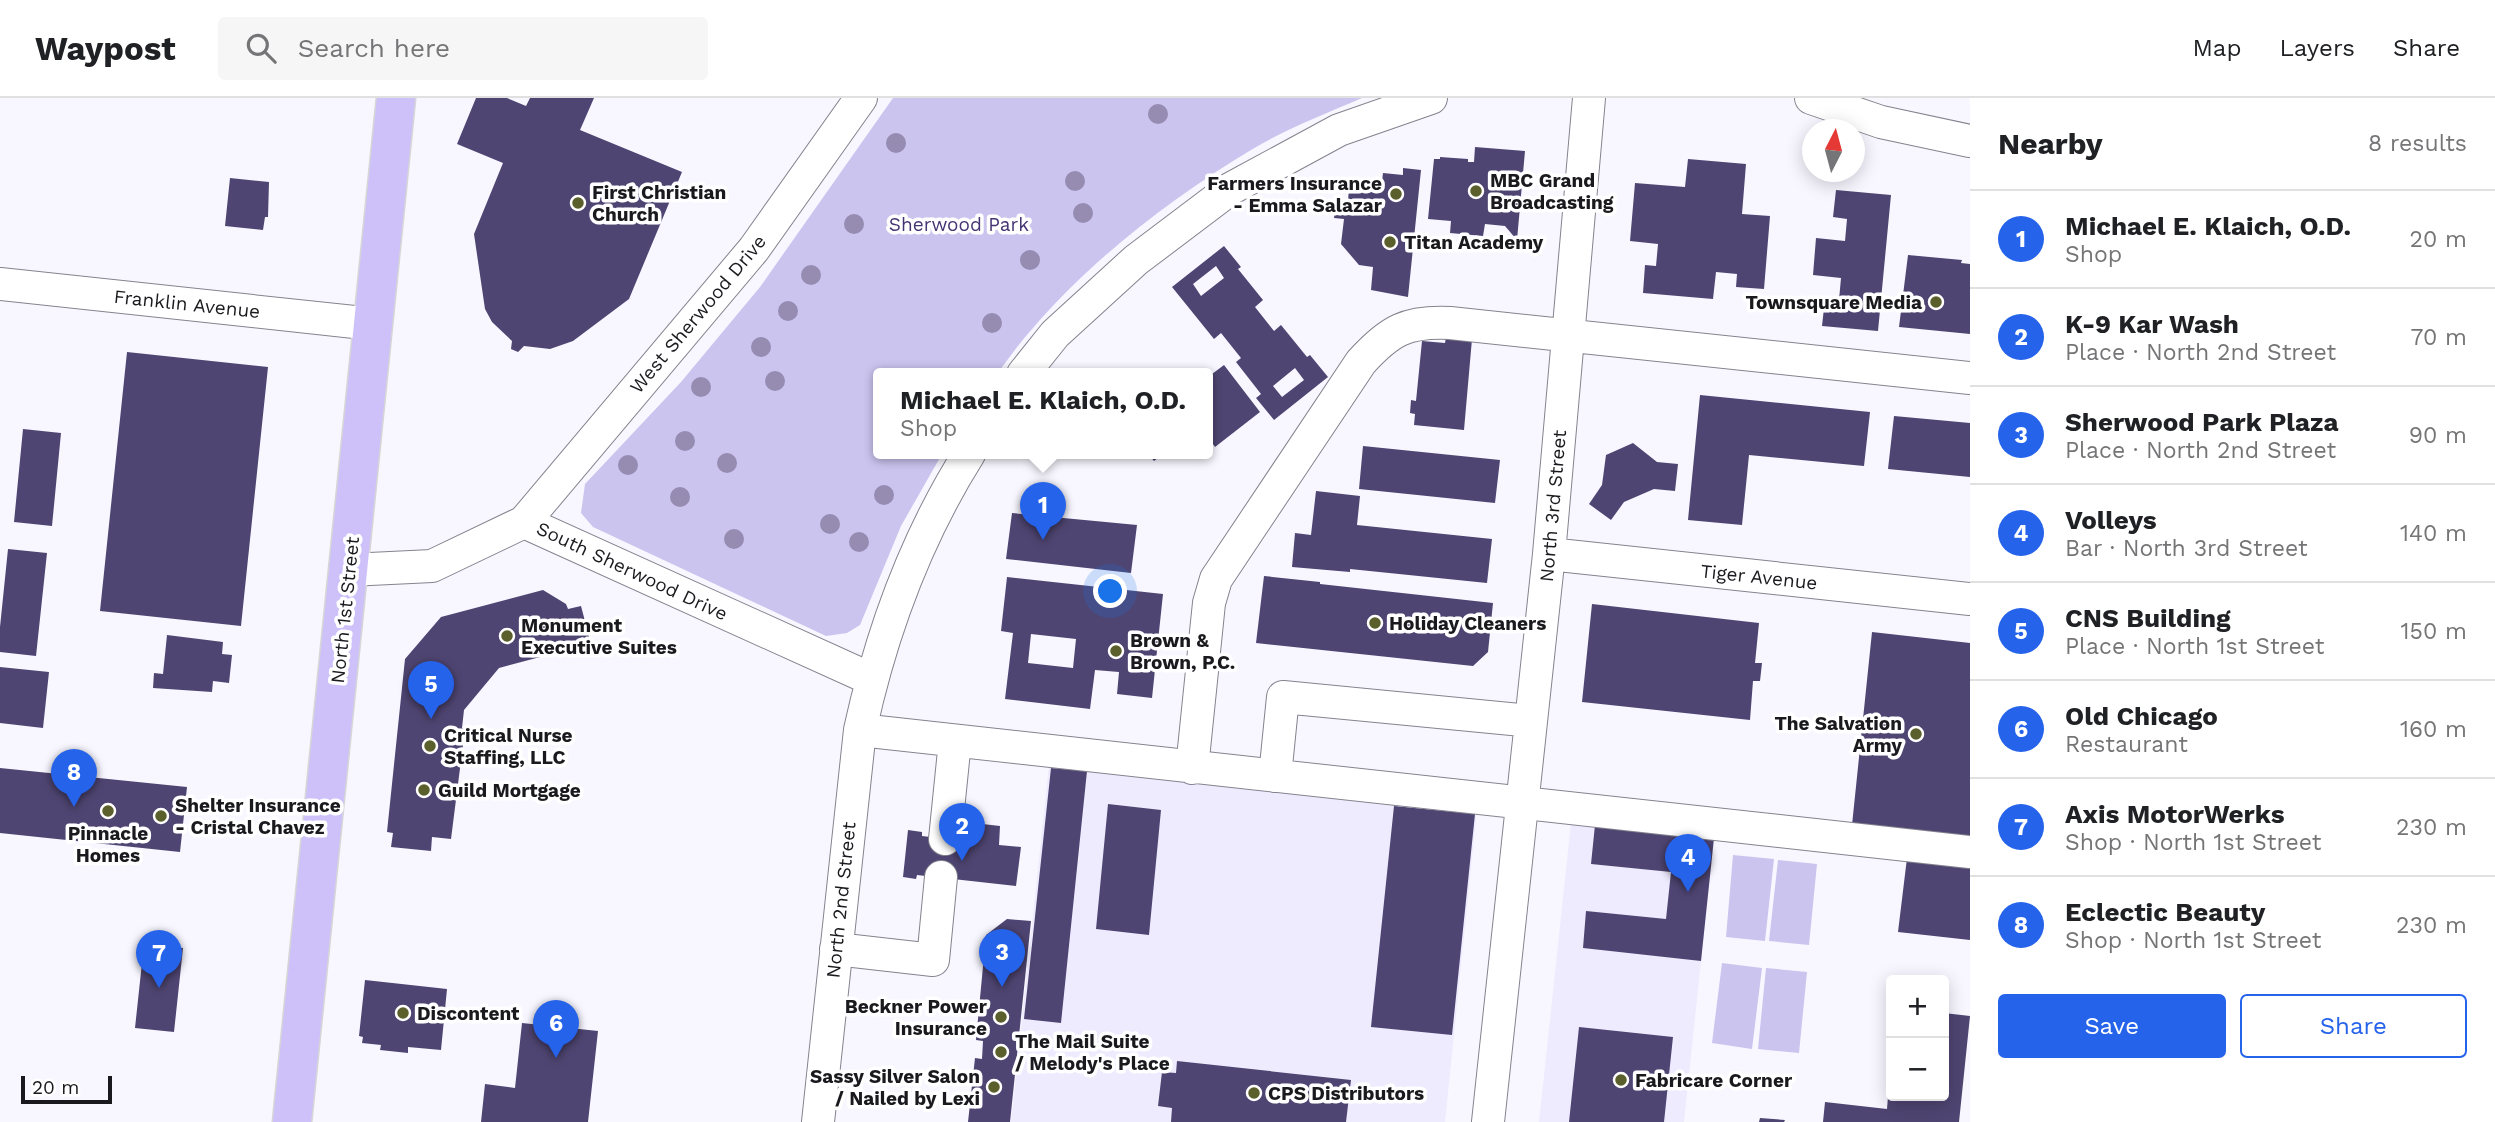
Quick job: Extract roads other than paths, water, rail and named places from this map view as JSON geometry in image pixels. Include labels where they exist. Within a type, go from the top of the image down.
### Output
[{"type":"main road","name":"North 1st Street","points":[[292,1122],[396,98]]},
{"type":"street","name":"West Sherwood Drive","points":[[524,522],[754,249],[861,98]]},
{"type":"street","points":[[1028,368],[1055,334],[1136,260],[1230,189],[1339,130],[1431,98]]},
{"type":"street","name":"North 3rd Street","points":[[1488,1122],[1549,554],[1589,98]]},
{"type":"street","points":[[1811,98],[1881,122],[1970,141]]},
{"type":"street","name":"Franklin Avenue","points":[[0,284],[373,324]]},
{"type":"street","points":[[1192,768],[1209,603],[1216,579],[1361,362],[1378,342],[1393,332],[1410,324],[1450,323],[1970,378]]},
{"type":"street","name":"North 2nd Street","points":[[818,1122],[860,730],[871,679],[904,584],[928,527],[966,459]]},
{"type":"street","name":"South Sherwood Drive","points":[[349,570],[432,566],[524,522],[871,679]]},
{"type":"street","name":"Tiger Avenue","points":[[1549,554],[1970,599]]},
{"type":"street","points":[[1275,776],[1283,697],[1531,721]]},
{"type":"street","points":[[860,730],[1970,852]]},
{"type":"street","points":[[945,839],[955,741]]},
{"type":"street","points":[[836,949],[933,960],[941,877]]},
{"type":"place","name":"MBC Grand Broadcasting","points":[[1476,191]]},
{"type":"place","name":"Farmers Insurance - Emma Salazar","points":[[1396,194]]},
{"type":"place","name":"First Christian Church","points":[[578,203]]},
{"type":"place","name":"Titan Academy","points":[[1390,242]]},
{"type":"place","name":"Townsquare Media","points":[[1936,302]]},
{"type":"place","name":"Michael E. Klaich, O.D.","points":[[1043,540]]},
{"type":"place","name":"Holiday Cleaners","points":[[1375,623]]},
{"type":"place","name":"Monument Executive Suites","points":[[507,636]]},
{"type":"place","name":"Brown & Brown, P.C.","points":[[1116,651]]},
{"type":"place","name":"CNS Building","points":[[431,719]]},
{"type":"place","name":"The Salvation Army","points":[[1916,734]]},
{"type":"place","name":"Critical Nurse Staffing, LLC","points":[[430,746]]},
{"type":"place","name":"Guild Mortgage","points":[[424,790]]},
{"type":"place","name":"Eclectic Beauty","points":[[74,807]]},
{"type":"place","name":"Pinnacle Homes","points":[[108,811]]},
{"type":"place","name":"Shelter Insurance - Cristal Chavez","points":[[161,816]]},
{"type":"place","name":"K-9 Kar Wash","points":[[962,861]]},
{"type":"place","name":"Volleys","points":[[1688,892]]},
{"type":"place","name":"Sherwood Park Plaza","points":[[1002,987]]},
{"type":"place","name":"Axis MotorWerks","points":[[159,988]]},
{"type":"place","name":"Discontent","points":[[403,1013]]},
{"type":"place","name":"Beckner Power Insurance","points":[[1001,1017]]},
{"type":"place","name":"The Mail Suite / Melody's Place","points":[[1001,1052]]},
{"type":"place","name":"Old Chicago","points":[[556,1058]]},
{"type":"place","name":"Fabricare Corner","points":[[1621,1080]]},
{"type":"place","name":"Sassy Silver Salon / Nailed by Lexi","points":[[994,1087]]},
{"type":"place","name":"CPS Distributors","points":[[1254,1093]]},
{"type":"park label","name":"Sherwood Park","points":[[959,224]]}]
